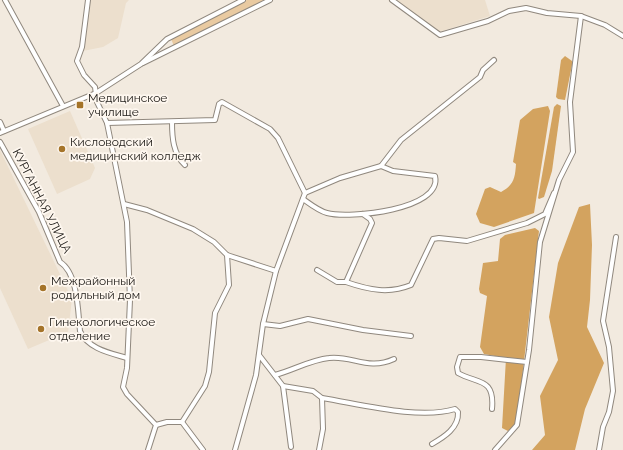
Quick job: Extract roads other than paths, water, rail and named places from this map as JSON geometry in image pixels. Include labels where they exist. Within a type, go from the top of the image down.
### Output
[{"type":"street","points":[[5,0],[63,106]]},
{"type":"street","points":[[88,0],[82,47],[77,61],[84,75],[94,87],[97,102],[107,123],[124,204],[130,248],[130,300],[126,376],[123,387],[127,394],[156,425]]},
{"type":"street","points":[[140,64],[168,39],[243,0]]},
{"type":"street","points":[[0,122],[2,132],[96,93],[140,64],[270,0]]},
{"type":"street","points":[[392,0],[440,35],[488,21],[517,9],[526,8],[547,13],[581,16],[605,25],[623,36]]},
{"type":"street","points":[[317,270],[337,282],[346,282],[364,288],[385,291],[399,290],[411,285],[433,239],[439,238],[467,241],[538,219],[545,214],[559,180],[569,163],[573,152],[570,102],[581,16]]},
{"type":"street","points":[[305,193],[340,178],[381,166],[401,140],[476,81],[480,77],[483,70],[494,60]]},
{"type":"street","points":[[107,123],[215,120],[219,104],[222,102],[270,129],[278,138],[305,193],[276,271],[263,324],[260,355],[256,375],[235,450]]},
{"type":"street","points":[[172,122],[173,145],[180,160],[186,164]]},
{"type":"street","name":"КУРГАННАЯ УЛИЦА","points":[[0,142],[38,212],[60,262],[66,266],[76,290],[80,331],[83,338],[94,346],[127,358]]},
{"type":"street","points":[[303,199],[327,213],[363,214],[392,211],[412,204],[422,198],[435,185],[435,176],[393,171],[381,166]]},
{"type":"street","points":[[496,450],[517,425],[527,362],[540,242],[559,180]]},
{"type":"street","points":[[124,204],[147,210],[193,229],[214,242],[227,255],[276,271]]},
{"type":"street","points":[[346,282],[372,223],[370,218],[363,214]]},
{"type":"street","points":[[599,450],[603,427],[609,412],[612,391],[609,347],[603,321],[616,237]]},
{"type":"street","points":[[182,422],[205,386],[209,372],[215,313],[229,285],[227,255]]},
{"type":"street","points":[[263,324],[280,326],[308,319],[363,330],[411,336]]},
{"type":"street","points":[[260,355],[283,386],[291,447]]},
{"type":"street","points":[[492,409],[493,399],[488,387],[478,379],[466,377],[458,372],[457,367],[460,357],[474,356],[527,362]]},
{"type":"street","points":[[275,375],[297,366],[331,358],[367,364],[386,363],[394,359]]},
{"type":"street","points":[[283,386],[313,391],[322,398],[398,411],[443,412],[455,409],[458,412],[458,417],[454,427],[451,431],[432,444]]},
{"type":"street","points":[[319,450],[323,429],[322,398]]},
{"type":"street","points":[[156,425],[167,422],[182,422]]},
{"type":"street","points":[[182,422],[202,450]]},
{"type":"street","points":[[148,450],[156,425]]},
{"type":"place","name":"Медицинское училище","points":[[80,105]]},
{"type":"place","name":"Кисловодский медицинский колледж","points":[[62,149]]},
{"type":"place","name":"Межрайонный родильный дом","points":[[43,288]]},
{"type":"place","name":"Гинекологическое отделение","points":[[41,329]]}]
